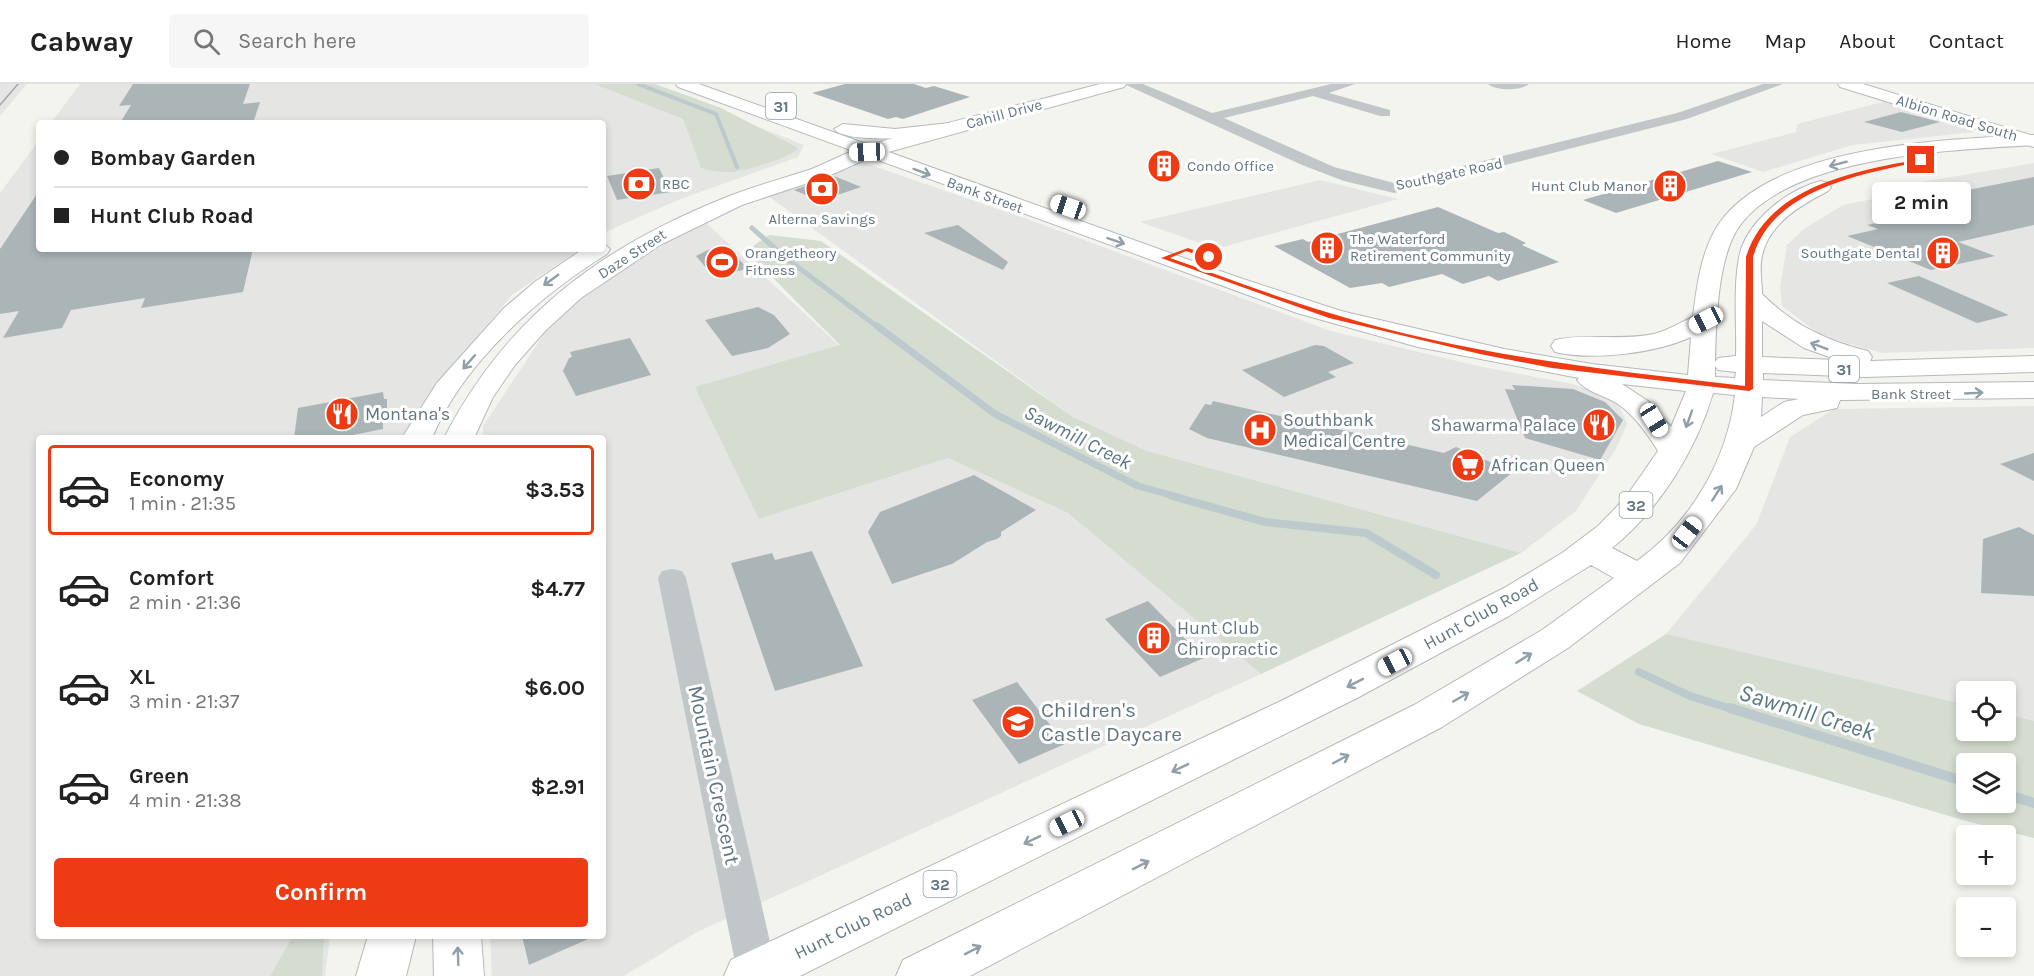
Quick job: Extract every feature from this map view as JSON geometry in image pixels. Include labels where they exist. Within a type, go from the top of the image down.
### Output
[{"type":"main road","name":"Bank Street","points":[[684,84],[977,192],[1175,254]]},
{"type":"main road","name":"Bank Street","points":[[718,84],[1002,184],[1332,316],[1381,320],[1558,356],[1701,374],[1749,377],[1873,394],[1954,394],[2033,381]]},
{"type":"main road","name":"Cahill Drive","points":[[890,145],[1118,84]]},
{"type":"main road","name":"Albion Road South","points":[[1846,84],[2033,143]]},
{"type":"main road","points":[[1971,122],[1988,134],[1983,148]]},
{"type":"main road","points":[[843,129],[895,134],[949,128]]},
{"type":"main road","points":[[813,132],[826,145],[826,150],[819,158]]},
{"type":"main road","points":[[921,976],[1428,716],[1555,639],[1640,578],[1668,555],[1705,510],[1733,464],[1746,421],[1749,377],[1750,257],[1754,242],[1772,218],[1803,195],[1835,181],[1876,169],[1983,148],[2033,143]]},
{"type":"main road","name":"Daze Street","points":[[606,245],[665,214],[849,162],[867,152],[890,145]]},
{"type":"main road","name":"Hunt Club Road","points":[[753,974],[1359,681],[1511,600],[1588,549],[1609,534],[1647,493],[1687,427],[1701,374],[1706,320],[1722,238],[1739,212],[1766,192],[1793,179],[1850,161],[1914,150],[1983,148]]},
{"type":"main road","name":"Daze Street","points":[[460,435],[468,415],[492,377],[542,320],[612,263],[677,225],[819,158],[835,153],[867,152]]},
{"type":"main road","points":[[977,192],[1002,184]]},
{"type":"main road","name":"Daze Street","points":[[419,435],[449,385],[507,317],[533,293],[594,252]]},
{"type":"main road","points":[[1750,296],[1787,331],[1819,346],[1870,359],[1938,369]]},
{"type":"main road","points":[[507,317],[542,320]]},
{"type":"main road","points":[[1558,356],[1612,346],[1661,341],[1706,320]]},
{"type":"main road","points":[[1558,356],[1629,398],[1654,420],[1672,449]]},
{"type":"main road","name":"Bank Street","points":[[1749,377],[1996,366],[2033,381]]},
{"type":"main road","points":[[1740,443],[1794,408],[1873,394]]},
{"type":"main road","points":[[1588,549],[1640,578]]},
{"type":"main road","points":[[381,976],[391,939]]},
{"type":"main road","points":[[397,939],[398,976]]},
{"type":"main road","points":[[457,939],[459,976]]},
{"type":"street","name":"Southgate Road","points":[[1131,84],[1211,117],[1326,171],[1354,181],[1394,188],[1682,116],[1776,84]]},
{"type":"street","points":[[1211,117],[1348,84]]},
{"type":"street","points":[[1495,84],[1522,84]]},
{"type":"street","points":[[1316,93],[1385,113]]},
{"type":"street","name":"Mountain Crescent","points":[[672,578],[753,974]]},
{"type":"shaded area","points":[[0,84],[27,84],[0,116]]},
{"type":"shaded area","points":[[80,84],[651,84],[804,145],[798,157],[678,200],[606,232],[606,120],[53,120]]},
{"type":"shaded area","points":[[595,84],[655,84],[721,108],[798,148],[778,160],[736,171],[720,172],[701,168],[683,119]]},
{"type":"shaded area","points":[[1886,101],[1961,124],[1975,132],[1853,145],[1763,172],[1711,154],[1796,132],[1797,124]]},
{"type":"shaded area","points":[[36,144],[36,252],[576,252],[512,295],[464,352],[414,435],[36,435],[36,939],[330,939],[325,976],[0,976],[0,193]]},
{"type":"shaded area","points":[[865,163],[1038,223],[1331,331],[1478,366],[1573,384],[1599,393],[1619,406],[1627,424],[1617,447],[1576,511],[1521,553],[1147,451],[1073,417],[768,196]]},
{"type":"shaded area","points":[[2034,163],[2034,348],[1882,353],[1822,336],[1782,306],[1780,287],[1787,245],[1804,229],[1843,205],[1893,195],[1880,189]]},
{"type":"shaded area","points":[[1320,180],[1398,199],[1216,249],[1140,222]]},
{"type":"shaded area","points":[[704,221],[840,346],[759,519],[948,458],[1068,513],[1261,674],[697,932],[624,976],[492,976],[490,939],[606,939],[606,435],[483,435],[483,426],[548,328],[587,294],[638,257]]},
{"type":"shaded area","points":[[769,235],[821,241],[1073,417],[1147,451],[1521,553],[1261,674],[1068,513],[948,458],[759,519],[695,387],[840,345],[746,251]]},
{"type":"shaded area","points":[[2034,406],[2034,729],[2016,724],[2016,681],[1956,681],[1956,710],[1666,634],[1756,525],[1790,437],[1834,409]]},
{"type":"shaded area","points":[[1666,634],[1956,703],[1956,741],[2016,741],[2016,716],[2034,721],[2034,838],[2016,834],[2016,825],[1982,825],[1966,821],[1639,724],[1577,691]]},
{"type":"shaded area","points":[[291,939],[324,939],[322,976],[270,976]]},
{"type":"building","points":[[133,84],[250,84],[243,104],[260,102],[254,120],[122,120],[131,105],[119,106]]},
{"type":"building","points":[[845,84],[914,84],[926,88],[934,86],[970,97],[903,119],[896,117],[888,119],[812,93]]},
{"type":"building","points":[[1901,112],[1940,122],[1902,132],[1864,122]]},
{"type":"building","name":"Hunt Club Manor","points":[[1718,161],[1752,172],[1616,213],[1583,200]]},
{"type":"building","name":"RBC","points":[[659,168],[671,192],[617,200],[607,176]]},
{"type":"building","name":"Alterna Savings","points":[[834,176],[861,187],[820,201],[794,190]]},
{"type":"building","points":[[2034,177],[2034,225],[1958,242],[1995,256],[1931,270],[1847,236],[1878,229],[1867,225],[1892,220],[1879,215],[1940,202],[1927,198]]},
{"type":"building","points":[[36,195],[36,252],[252,252],[243,292],[141,308],[145,298],[71,310],[62,328],[3,338],[19,311],[0,314],[0,249]]},
{"type":"building","name":"The Waterford Retirement Community","points":[[1438,207],[1498,233],[1504,232],[1526,243],[1522,245],[1559,262],[1498,281],[1489,276],[1463,284],[1442,274],[1389,287],[1382,283],[1350,288],[1274,246],[1303,239],[1308,242]]},
{"type":"building","points":[[958,225],[1008,262],[1003,270],[924,233]]},
{"type":"building","name":"Orangetheory Fitness","points":[[727,246],[748,269],[713,276],[696,256],[708,250]]},
{"type":"building","points":[[1919,276],[2009,315],[1977,323],[1887,283]]},
{"type":"building","points":[[758,307],[774,315],[790,334],[768,348],[732,356],[705,320]]},
{"type":"building","points":[[630,338],[651,375],[576,396],[563,371],[569,358],[572,357],[570,352]]},
{"type":"building","points":[[1315,345],[1324,346],[1354,363],[1328,372],[1336,377],[1284,397],[1242,370]]},
{"type":"building","points":[[1512,385],[1573,389],[1605,402],[1623,420],[1600,460],[1525,438],[1505,389],[1515,390]]},
{"type":"building","name":"Montana's","points":[[383,392],[384,399],[387,399],[387,419],[383,420],[383,429],[353,435],[294,435],[298,408]]},
{"type":"building","points":[[1213,401],[1444,453],[1456,447],[1513,472],[1477,501],[1207,438],[1189,429],[1205,404],[1211,405]]},
{"type":"building","points":[[2034,453],[2034,481],[2000,464]]},
{"type":"building","points":[[974,475],[1036,510],[1001,532],[1001,536],[997,539],[987,542],[952,564],[892,584],[868,532],[880,512]]},
{"type":"building","points":[[2019,527],[2034,535],[2034,596],[1981,593],[1983,539]]},
{"type":"building","points":[[812,551],[863,666],[775,691],[731,563],[772,553],[775,560]]},
{"type":"building","name":"Hunt Club Chiropractic","points":[[1148,601],[1204,658],[1160,677],[1105,619]]},
{"type":"building","name":"Children's Castle Daycare","points":[[1017,682],[1065,744],[1019,764],[972,700]]},
{"type":"building","points":[[523,939],[588,939],[529,965]]},
{"type":"waterway","name":"Sawmill Creek","points":[[638,84],[716,114],[737,167]]},
{"type":"waterway","name":"Sawmill Creek","points":[[752,228],[787,259],[879,328]]},
{"type":"waterway","name":"Sawmill Creek","points":[[877,326],[995,414],[1138,486],[1178,497]]},
{"type":"waterway","name":"Sawmill Creek","points":[[1172,496],[1265,522],[1366,533],[1436,575]]},
{"type":"waterway","name":"Sawmill Creek","points":[[1639,672],[1690,696],[1735,710]]},
{"type":"waterway","name":"Sawmill Creek","points":[[1730,708],[1956,779]]},
{"type":"waterway","name":"Sawmill Creek","points":[[2016,797],[2034,803]]},
{"type":"tram line","points":[[0,105],[18,84]]},
{"type":"place","name":"Condo Office","points":[[1164,166]]},
{"type":"place","name":"RBC","points":[[639,184]]},
{"type":"place","name":"Hunt Club Manor","points":[[1670,186]]},
{"type":"place","name":"Alterna Savings","points":[[822,189]]},
{"type":"place","name":"The Waterford Retirement Community","points":[[1327,248]]},
{"type":"place","name":"Southgate Dental","points":[[1943,253]]},
{"type":"place","name":"Orangetheory Fitness","points":[[722,262]]},
{"type":"place","name":"Montana's","points":[[342,414]]},
{"type":"place","name":"Shawarma Palace","points":[[1599,425]]},
{"type":"place","name":"Southbank Medical Centre","points":[[1260,430]]},
{"type":"place","name":"African Queen","points":[[1468,465]]},
{"type":"place","name":"Hunt Club Chiropractic","points":[[1154,638]]},
{"type":"place","name":"Children's Castle Daycare","points":[[1018,722]]},
{"type":"route","points":[[1209,257],[1185,249],[1164,258],[1332,316],[1444,344],[1552,366],[1749,389],[1750,257],[1754,242],[1762,229],[1792,202],[1822,186],[1876,169],[1921,160]]}]
